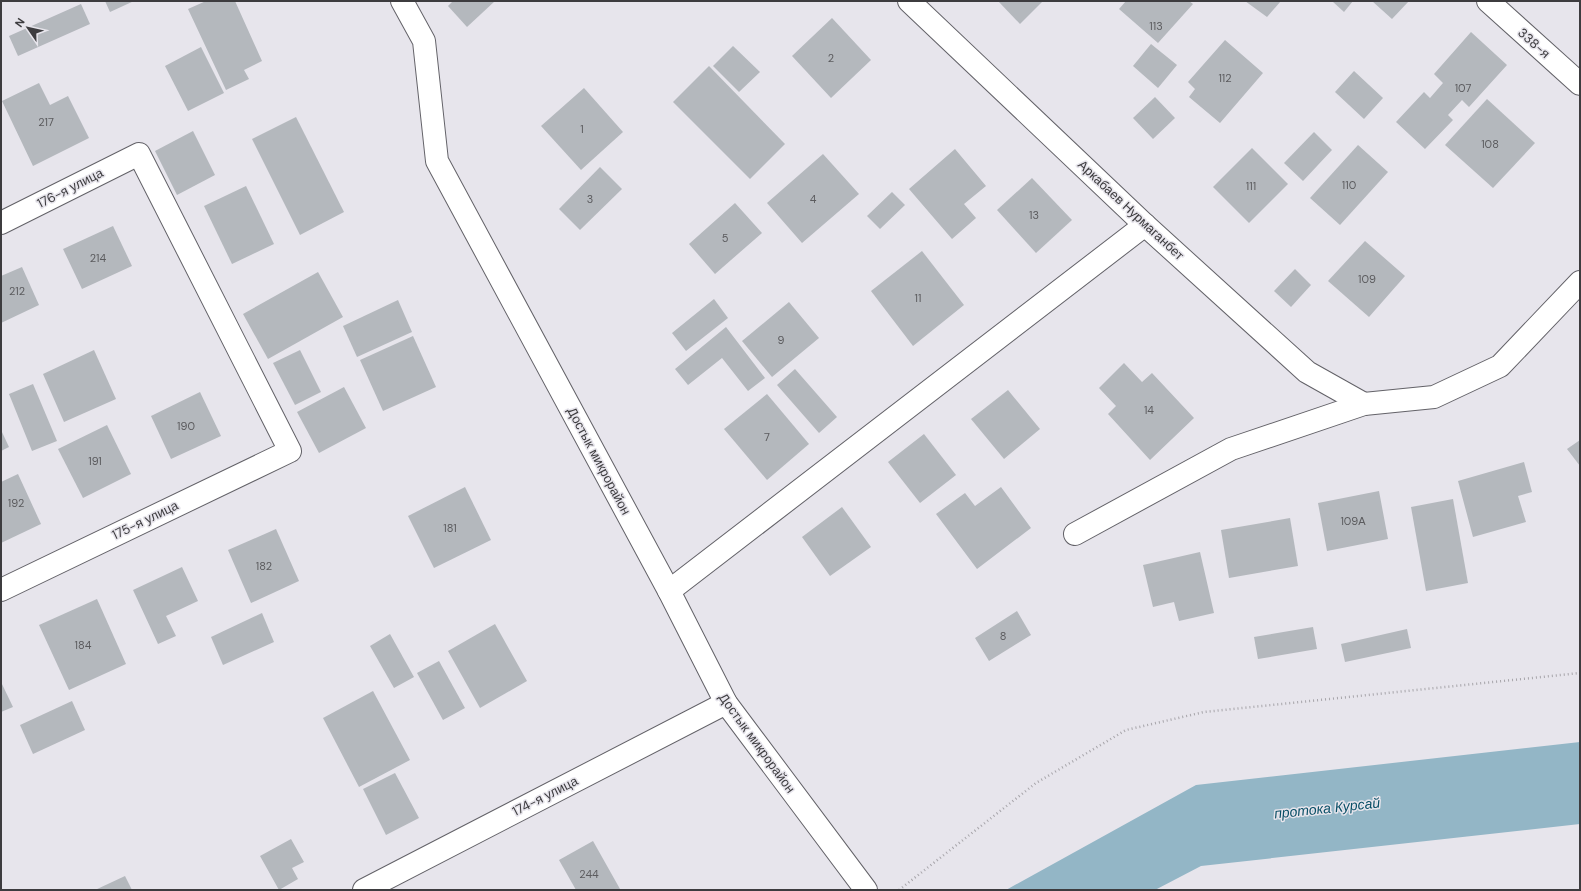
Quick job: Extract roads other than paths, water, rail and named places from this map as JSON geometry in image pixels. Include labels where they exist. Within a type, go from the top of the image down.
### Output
[{"type":"street","name":"Достык микрорайон","points":[[402,1],[424,41],[437,161],[669,591],[726,703],[866,890]]},
{"type":"street","name":"Аркабаев Нурмаганбет","points":[[909,1],[1145,225],[1307,372],[1364,404]]},
{"type":"street","name":"338-я","points":[[1488,1],[1580,84]]},
{"type":"street","name":"176-я улица","points":[[1,223],[139,154],[290,451]]},
{"type":"street","points":[[669,591],[1145,225]]},
{"type":"street","points":[[1075,534],[1231,449],[1364,404],[1434,397],[1500,366],[1580,282]]},
{"type":"street","name":"175-я улица","points":[[1,590],[290,451]]},
{"type":"street","name":"174-я улица","points":[[364,890],[726,703]]},
{"type":"water","name":"протока Курсай","points":[[1580,742],[1580,824],[1201,866],[1155,890],[1006,890],[1196,785]]}]
